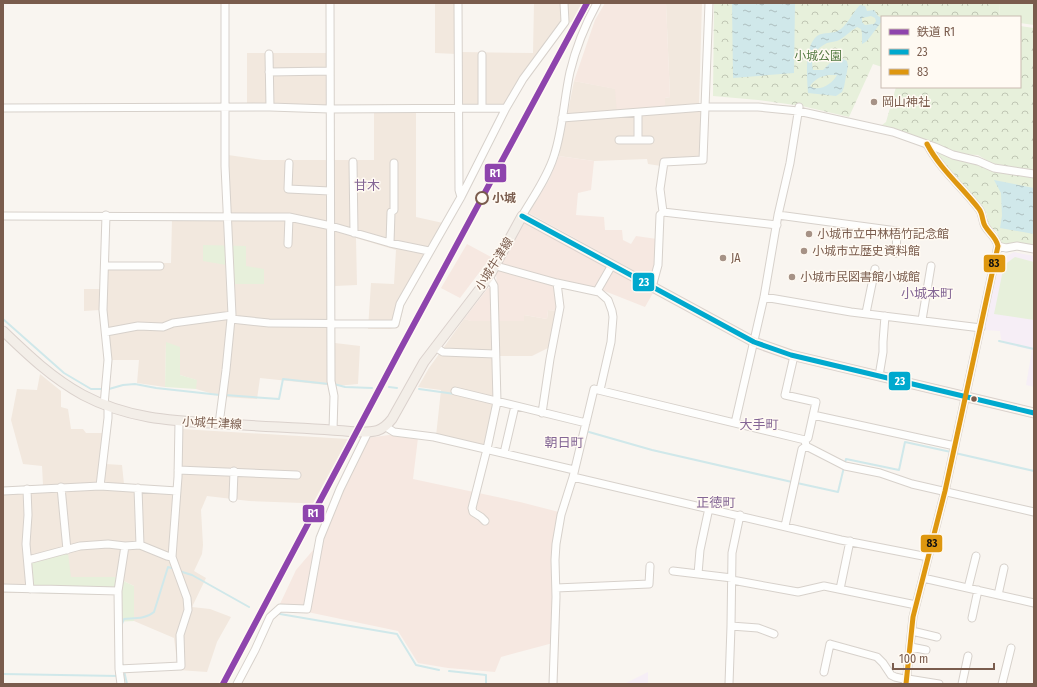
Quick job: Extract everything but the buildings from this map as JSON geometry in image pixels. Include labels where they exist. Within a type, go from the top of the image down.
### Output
[{"type":"main road","points":[[522,216],[754,342],[794,356],[1034,413]]},
{"type":"main road","name":"小城牛津線","points":[[3,331],[44,369],[84,396],[106,406],[146,418],[179,422],[368,432],[380,430],[386,427],[392,419],[424,362],[489,277],[522,216]]},
{"type":"street","points":[[219,424],[232,317],[224,107],[225,3]]},
{"type":"street","points":[[330,3],[329,109],[331,324],[332,383],[334,396],[332,430]]},
{"type":"street","points":[[458,3],[459,190],[461,197]]},
{"type":"street","points":[[106,332],[138,326],[163,327],[173,323],[232,317],[269,324],[395,324],[400,304],[461,197],[506,108],[523,79],[565,22],[564,3]]},
{"type":"street","points":[[522,216],[549,169],[554,155],[570,73],[577,47],[597,3]]},
{"type":"street","points":[[652,287],[658,265],[660,214],[663,212],[660,189],[664,162],[703,160],[709,3]]},
{"type":"street","points":[[268,54],[270,107]]},
{"type":"street","points":[[482,55],[482,108]]},
{"type":"street","points":[[269,72],[330,71]]},
{"type":"street","points":[[562,118],[705,107],[799,109],[893,132],[935,146],[953,155],[978,161],[994,168],[1034,174]]},
{"type":"street","points":[[3,108],[506,108]]},
{"type":"street","points":[[735,423],[764,297],[778,215],[790,163],[799,109]]},
{"type":"street","points":[[638,113],[638,140]]},
{"type":"street","points":[[619,140],[650,140]]},
{"type":"street","points":[[907,681],[913,617],[945,491],[998,246],[997,240],[985,226],[980,210],[949,175],[927,144]]},
{"type":"street","points":[[353,162],[354,233]]},
{"type":"street","points":[[390,243],[391,212],[394,210],[394,163]]},
{"type":"street","points":[[289,164],[288,189],[330,191]]},
{"type":"street","points":[[663,212],[777,225]]},
{"type":"street","points":[[100,486],[108,418],[106,389],[108,360],[103,310],[106,215]]},
{"type":"street","points":[[3,216],[106,215],[288,217],[331,226],[390,243],[429,252]]},
{"type":"street","points":[[778,215],[897,231],[896,253]]},
{"type":"street","points":[[288,217],[288,244]]},
{"type":"street","points":[[998,246],[1006,248],[1017,246],[1034,249]]},
{"type":"street","points":[[596,292],[612,265]]},
{"type":"street","points":[[105,266],[160,266]]},
{"type":"street","points":[[496,266],[557,283],[599,292],[608,300],[612,311],[611,342],[600,390]]},
{"type":"street","points":[[922,320],[931,266]]},
{"type":"street","points":[[866,313],[874,269]]},
{"type":"street","points":[[485,521],[473,512],[472,508],[487,449],[496,404],[494,286],[489,277]]},
{"type":"street","points":[[542,413],[560,307],[557,283]]},
{"type":"street","points":[[764,297],[885,316],[981,328]]},
{"type":"street","points":[[879,376],[883,352],[882,342],[885,316]]},
{"type":"street","points":[[435,347],[442,352],[496,354]]},
{"type":"street","points":[[785,526],[802,449],[808,438],[816,402],[786,395],[794,356]]},
{"type":"street","points":[[553,684],[556,633],[556,544],[561,514],[594,389],[735,423],[805,443],[845,466],[880,473],[912,484],[1034,512]]},
{"type":"street","points":[[455,391],[496,404],[515,406],[586,423]]},
{"type":"street","points":[[504,453],[515,406]]},
{"type":"street","points":[[813,415],[955,446]]},
{"type":"street","points":[[123,669],[181,666],[180,635],[188,610],[187,598],[172,557],[177,490],[179,422]]},
{"type":"street","points":[[386,427],[394,432],[434,437],[504,453],[573,473],[740,516],[928,557]]},
{"type":"street","points":[[237,684],[270,617],[280,608],[307,609],[320,538],[340,489],[368,432]]},
{"type":"street","points":[[178,470],[234,471],[298,475]]},
{"type":"street","points":[[233,498],[234,471]]},
{"type":"street","points":[[3,491],[100,486],[177,490]]},
{"type":"street","points":[[61,487],[67,550]]},
{"type":"street","points":[[138,488],[140,545]]},
{"type":"street","points":[[27,489],[28,515],[26,544],[30,589]]},
{"type":"street","points":[[698,574],[700,550],[709,508]]},
{"type":"street","points":[[729,684],[732,553],[740,516]]},
{"type":"street","points":[[840,590],[850,541]]},
{"type":"street","points":[[28,560],[80,546],[108,544],[125,546],[140,545],[172,557]]},
{"type":"street","points":[[121,682],[123,669],[118,591],[125,546]]},
{"type":"street","points":[[968,588],[976,556]]},
{"type":"street","points":[[556,588],[649,584],[650,566]]},
{"type":"street","points":[[998,595],[1004,568]]},
{"type":"street","points":[[673,571],[732,579],[798,592],[824,586],[916,605]]},
{"type":"street","points":[[923,578],[1034,603]]},
{"type":"street","points":[[3,588],[118,591]]},
{"type":"street","points":[[972,618],[978,590]]},
{"type":"street","points":[[731,626],[758,628],[774,634]]},
{"type":"street","points":[[912,631],[937,636]]},
{"type":"street","points":[[824,672],[830,644],[877,657],[895,678],[907,681],[939,684]]},
{"type":"street","points":[[911,647],[926,650]]},
{"type":"street","points":[[1002,684],[1011,648]]},
{"type":"street","points":[[962,684],[968,656]]},
{"type":"shaded area","points":[[435,3],[460,3],[461,52],[533,53],[534,3],[584,3],[573,22],[567,23],[544,53],[508,110],[456,110],[456,54],[435,53]]},
{"type":"shaded area","points":[[605,3],[666,3],[670,97],[665,98],[665,108],[617,113],[615,89],[574,81],[595,20]]},
{"type":"shaded area","points":[[666,3],[702,3],[699,106],[707,110],[705,158],[661,166],[648,164],[647,159],[594,161],[559,156],[574,81],[665,98],[670,97]]},
{"type":"shaded area","points":[[247,53],[332,53],[332,111],[247,109]]},
{"type":"shaded area","points":[[416,106],[416,217],[443,223],[439,239],[404,305],[399,327],[390,329],[368,329],[371,283],[394,284],[396,250],[356,238],[357,285],[335,286],[335,343],[360,346],[358,384],[336,386],[260,378],[257,399],[224,397],[196,389],[196,380],[180,375],[180,348],[166,343],[165,387],[137,383],[139,360],[105,360],[100,310],[84,311],[84,289],[101,289],[102,263],[171,263],[172,219],[224,219],[221,154],[263,160],[374,160],[374,107]]},
{"type":"shaded area","points":[[559,156],[594,161],[591,190],[578,193],[576,215],[604,217],[605,230],[622,230],[623,240],[631,244],[636,236],[657,239],[653,281],[529,213],[549,180]]},
{"type":"shaded area","points":[[524,223],[653,293],[645,307],[602,290],[546,277],[556,285],[558,311],[548,310],[547,319],[524,315],[524,321],[471,321],[464,319],[488,288],[497,288],[496,273]]},
{"type":"shaded area","points":[[467,244],[491,257],[460,298],[441,288]]},
{"type":"shaded area","points":[[1014,252],[1034,256],[1034,387],[1026,385],[1032,350],[1006,344],[1001,339],[1000,331],[984,330],[1000,260]]},
{"type":"shaded area","points":[[548,310],[558,311],[550,347],[532,356],[498,356],[489,447],[436,436],[441,390],[418,387],[429,368],[464,319],[472,321],[524,321],[524,315],[547,319]]},
{"type":"shaded area","points":[[40,374],[61,391],[61,407],[68,409],[71,429],[83,429],[86,433],[109,433],[105,464],[122,465],[124,484],[179,490],[181,429],[348,439],[312,505],[302,503],[249,501],[207,496],[201,510],[203,545],[202,554],[194,571],[206,578],[192,607],[210,609],[231,617],[217,642],[207,672],[178,670],[174,638],[134,621],[134,586],[115,577],[71,577],[31,562],[33,593],[3,593],[3,488],[43,485],[42,466],[23,464],[11,420],[17,389],[37,390]]},
{"type":"shaded area","points":[[389,435],[418,438],[413,479],[559,512],[553,600],[553,643],[501,657],[495,672],[448,668],[418,663],[398,631],[279,606],[296,570],[314,549],[328,508],[354,452],[367,438]]},
{"type":"shaded area","points":[[648,672],[648,684],[624,684]]},
{"type":"green space","name":"小城公園","points":[[714,3],[1000,3],[999,16],[881,16],[881,67],[873,64],[849,117],[802,106],[713,96]]},
{"type":"green space","points":[[1000,3],[1034,3],[1034,25],[1021,23],[1021,16],[999,16]]},
{"type":"green space","points":[[1021,26],[1034,28],[1034,171],[991,163],[978,155],[955,154],[899,130],[882,125],[886,122],[896,88],[1021,88]]},
{"type":"green space","points":[[940,152],[954,159],[975,164],[990,170],[1034,178],[1034,246],[1005,245],[1000,242],[997,232],[988,225],[987,214],[951,175],[936,156]]},
{"type":"green space","points":[[203,245],[246,246],[246,266],[264,269],[264,284],[234,284],[232,266],[203,261]]},
{"type":"green space","points":[[1015,257],[1034,262],[1034,320],[994,314],[1004,265]]},
{"type":"green space","points":[[166,342],[180,347],[180,375],[197,380],[196,389],[165,387]]},
{"type":"green space","points":[[68,553],[71,577],[115,577],[134,586],[134,621],[115,622],[114,595],[33,593],[31,562]]},
{"type":"water","points":[[732,3],[795,3],[794,73],[733,78]]},
{"type":"water","points":[[860,5],[865,6],[867,11],[874,10],[881,18],[881,22],[867,41],[862,44],[861,29],[857,27],[839,40],[823,45],[814,54],[812,62],[813,70],[823,70],[832,61],[841,58],[847,61],[848,66],[842,92],[836,96],[808,93],[807,63],[808,54],[813,41],[817,36],[838,31]],"holes":[[[871,16],[875,18],[876,21],[874,24],[865,25],[862,22],[862,18]],[[829,75],[837,75],[829,84],[821,88],[814,88],[810,86],[818,78]]]},
{"type":"water","points":[[994,180],[1034,188],[1034,234],[1000,228],[1002,216],[1001,193]]},
{"type":"waterway","points":[[3,319],[64,373],[91,389],[109,389],[123,385],[135,384],[156,388],[220,395]]},
{"type":"waterway","points":[[999,341],[1034,349]]},
{"type":"waterway","points":[[225,395],[279,399],[283,379],[329,384]]},
{"type":"waterway","points":[[334,384],[345,387],[372,388]]},
{"type":"waterway","points":[[389,387],[397,388]]},
{"type":"waterway","points":[[419,389],[455,394]]},
{"type":"waterway","points":[[589,432],[652,450],[792,482]]},
{"type":"waterway","points":[[845,463],[846,459],[899,470],[905,442],[951,452]]},
{"type":"waterway","points":[[955,453],[1034,471]]},
{"type":"waterway","points":[[797,483],[838,492],[844,467]]},
{"type":"waterway","points":[[122,624],[124,619],[144,617],[154,612],[168,567],[175,569]]},
{"type":"waterway","points":[[179,571],[192,575],[249,607]]},
{"type":"waterway","points":[[280,614],[397,634],[416,665],[439,670]]},
{"type":"waterway","points":[[122,662],[127,684]]},
{"type":"waterway","points":[[449,671],[486,675],[486,684]]},
{"type":"waterway","points":[[3,674],[118,676]]},
{"type":"rail line","name":"R1","points":[[223,684],[400,350],[587,3]]},
{"type":"transit line","name":"83","points":[[906,684],[913,617],[945,491],[998,246],[985,226],[979,209],[938,162],[927,144]]},
{"type":"transit line","name":"23","points":[[522,216],[754,342],[791,355],[1034,413]]},
{"type":"place","name":"岡山神社","points":[[874,102]]},
{"type":"place","name":"小城","points":[[482,198]]},
{"type":"place","name":"小城市立中林梧竹記念館","points":[[809,234]]},
{"type":"place","name":"小城市立歴史資料館","points":[[804,251]]},
{"type":"place","name":"JA","points":[[723,258]]},
{"type":"place","name":"小城市民図書館小城館","points":[[792,277]]},
{"type":"district","name":"甘木","points":[[367,185]]},
{"type":"district","name":"小城本町","points":[[927,293]]},
{"type":"district","name":"大手町","points":[[759,424]]},
{"type":"district","name":"朝日町","points":[[564,442]]},
{"type":"district","name":"正徳町","points":[[716,502]]}]
